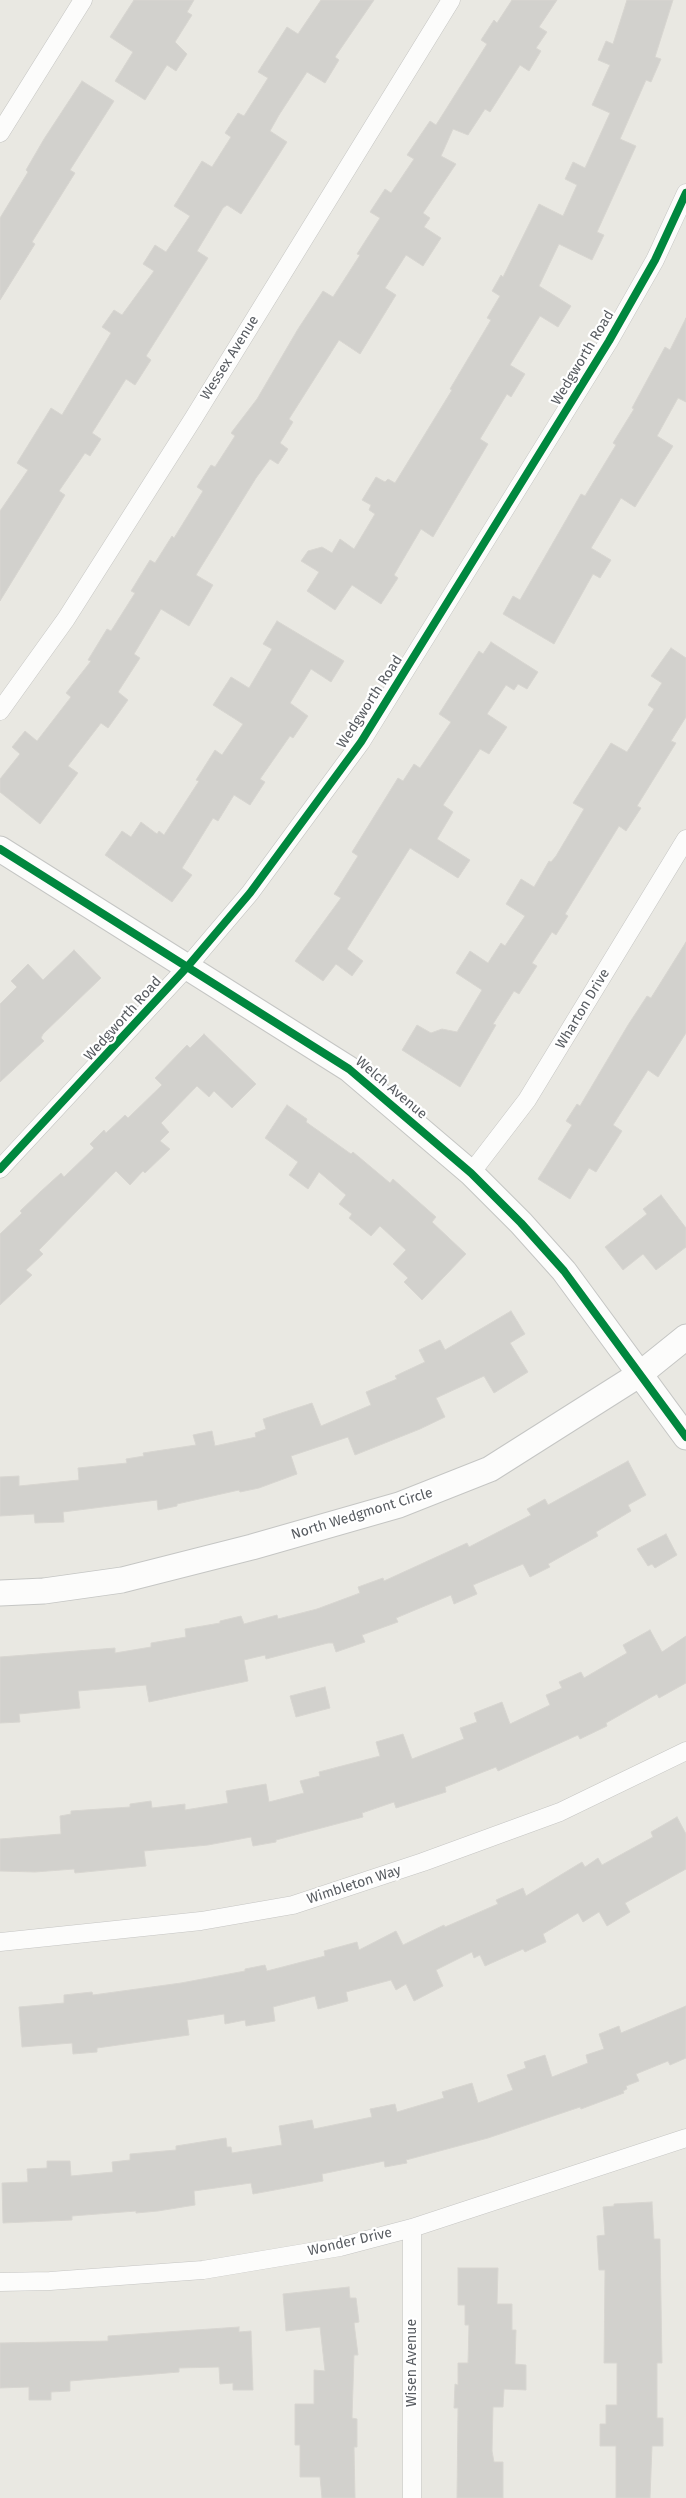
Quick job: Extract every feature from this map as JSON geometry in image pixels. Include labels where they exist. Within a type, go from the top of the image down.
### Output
[{"type":"street","points":[[0,133],[83,0]]},
{"type":"street","name":"Wessex Avenue","points":[[0,711],[66,618],[182,435],[451,0]]},
{"type":"street","name":"Wedgworth Road","points":[[0,1170],[188,966],[250,893],[361,742],[609,341],[655,260],[686,193]]},
{"type":"street","name":"Wharton Drive","points":[[472,1173],[527,1100],[686,839]]},
{"type":"street","name":"Welch Avenue","points":[[0,848],[349,1068],[472,1173],[522,1223],[564,1271],[686,1437]]},
{"type":"street","name":"North Wedgmont Circle","points":[[0,1593],[44,1591],[122,1580],[252,1547],[399,1505],[490,1469],[640,1374],[686,1337]]},
{"type":"street","name":"Wimbleton Way","points":[[0,1942],[201,1921],[293,1905],[423,1862],[560,1812],[686,1751]]},
{"type":"street","name":"Wonder Drive","points":[[0,2282],[50,2281],[203,2270],[340,2247],[412,2228],[686,2138]]},
{"type":"street","name":"Wisen Avenue","points":[[412,2228],[412,2498]]},
{"type":"building","points":[[134,0],[194,0],[187,12],[192,15],[175,42],[187,54],[176,71],[167,65],[145,100],[115,81],[133,52],[110,37]]},
{"type":"building","points":[[321,0],[374,0],[335,57],[339,60],[325,83],[307,72],[279,115],[270,131],[287,142],[241,214],[227,205],[223,208],[197,251],[208,258],[146,356],[151,360],[135,385],[126,379],[92,433],[101,439],[90,456],[85,453],[59,491],[65,495],[0,601],[0,511],[28,470],[17,463],[51,408],[62,415],[111,333],[102,327],[114,310],[122,315],[154,271],[143,264],[155,245],[166,252],[190,216],[174,206],[202,161],[212,167],[231,137],[225,133],[238,113],[244,116],[268,78],[258,72],[287,27],[298,34]]},
{"type":"building","points":[[512,0],[557,0],[539,27],[547,32],[536,48],[541,51],[529,71],[520,65],[490,112],[485,109],[468,135],[453,129],[441,156],[456,164],[423,213],[430,218],[424,227],[441,238],[423,266],[406,255],[385,288],[396,295],[360,354],[339,340],[289,419],[293,422],[280,443],[288,449],[278,464],[270,459],[256,478],[196,575],[213,585],[189,626],[161,609],[134,654],[140,658],[118,692],[128,700],[108,728],[101,723],[68,766],[78,773],[40,824],[0,792],[0,779],[20,754],[12,747],[25,731],[37,741],[71,697],[66,693],[91,661],[88,660],[107,629],[111,631],[135,593],[131,591],[150,560],[155,563],[172,536],[174,538],[203,491],[197,487],[211,465],[215,467],[235,436],[231,433],[257,399],[298,329],[323,291],[333,297],[360,255],[357,254],[380,218],[370,212],[385,189],[391,193],[414,159],[407,155],[430,121],[436,125],[487,44],[481,40],[494,20],[497,23]]},
{"type":"building","points":[[627,0],[673,0],[655,57],[661,59],[651,82],[646,80],[620,139],[636,146],[597,232],[604,235],[592,260],[559,244],[539,286],[571,306],[558,327],[540,316],[510,365],[525,374],[511,397],[507,394],[480,439],[488,444],[433,537],[421,529],[394,575],[398,578],[381,604],[352,585],[335,610],[307,591],[319,572],[301,561],[308,551],[322,547],[332,553],[340,539],[354,549],[375,514],[369,510],[371,505],[362,500],[376,477],[385,482],[388,479],[395,483],[452,390],[450,389],[491,320],[487,318],[500,296],[492,291],[501,275],[503,277],[539,204],[563,216],[577,185],[565,179],[573,162],[585,168],[610,113],[592,105],[610,65],[598,60],[606,41],[613,44]]},
{"type":"building","points":[[82,81],[114,101],[70,170],[75,173],[32,242],[35,244],[0,300],[0,218],[28,172],[26,170],[44,139]]},
{"type":"building","points":[[686,318],[686,402],[678,398],[657,436],[673,446],[635,507],[621,498],[591,548],[611,560],[600,578],[593,574],[554,644],[503,614],[513,596],[520,600],[581,494],[585,496],[616,445],[613,443],[634,409],[632,408],[665,347],[670,350]]},
{"type":"building","points":[[277,621],[344,661],[331,682],[311,669],[290,703],[308,716],[293,738],[290,736],[260,779],[265,782],[250,805],[234,795],[218,821],[213,818],[182,868],[192,875],[172,902],[105,855],[122,831],[131,837],[141,822],[157,834],[159,831],[164,835],[199,781],[196,780],[215,750],[222,755],[243,724],[213,705],[231,677],[249,688],[272,649],[263,644]]},
{"type":"building","points":[[491,642],[538,672],[527,689],[518,684],[514,690],[506,685],[487,714],[507,727],[489,754],[480,749],[443,805],[453,812],[437,839],[470,860],[458,878],[410,848],[347,949],[363,961],[352,976],[336,964],[323,981],[295,961],[341,898],[334,894],[358,856],[352,852],[398,778],[403,781],[414,764],[420,768],[451,722],[439,714],[479,651],[483,654]]},
{"type":"building","points":[[671,648],[686,658],[686,717],[671,741],[676,743],[637,806],[641,808],[626,831],[619,826],[565,914],[568,916],[556,935],[552,932],[532,963],[537,966],[519,994],[514,991],[493,1024],[496,1025],[460,1087],[402,1050],[417,1025],[431,1033],[442,1029],[457,1032],[482,990],[456,973],[470,951],[488,963],[501,943],[505,946],[525,916],[506,904],[521,879],[534,887],[549,861],[551,862],[556,856],[584,809],[573,803],[611,743],[627,752],[654,709],[648,705],[662,683],[651,676]]},
{"type":"building","points":[[686,942],[686,1033],[658,1077],[648,1070],[613,1125],[622,1131],[596,1172],[589,1168],[570,1199],[538,1179],[572,1125],[566,1121],[577,1104],[580,1106],[628,1025],[647,996],[651,998]]},
{"type":"building","points":[[74,950],[101,978],[43,1034],[41,1038],[44,1041],[0,1082],[0,1004],[17,987],[11,981],[28,964],[43,980]]},
{"type":"building","points":[[204,1034],[256,1084],[232,1108],[214,1091],[209,1097],[197,1086],[161,1123],[169,1132],[160,1141],[170,1149],[145,1173],[143,1171],[130,1185],[116,1171],[39,1250],[43,1254],[26,1270],[32,1275],[0,1305],[0,1234],[40,1192],[61,1173],[64,1177],[94,1148],[90,1144],[104,1130],[106,1133],[125,1115],[128,1118],[162,1085],[155,1078],[187,1045],[190,1048]]},
{"type":"building","points":[[287,1105],[307,1119],[306,1122],[351,1154],[353,1152],[390,1183],[393,1179],[436,1217],[432,1222],[466,1254],[422,1300],[404,1282],[408,1278],[393,1264],[406,1250],[380,1226],[371,1236],[349,1218],[352,1214],[339,1204],[346,1195],[319,1172],[308,1189],[289,1175],[298,1162],[265,1138]]},
{"type":"building","points":[[661,1195],[686,1228],[686,1247],[656,1270],[643,1254],[623,1270],[605,1247],[647,1214],[643,1209]]},
{"type":"building","points":[[511,1311],[525,1334],[510,1343],[528,1372],[494,1393],[484,1376],[436,1398],[445,1417],[420,1429],[355,1455],[348,1437],[291,1456],[297,1474],[259,1488],[240,1492],[239,1490],[158,1510],[157,1500],[63,1512],[64,1522],[35,1523],[34,1514],[0,1516],[0,1477],[19,1476],[19,1486],[79,1480],[78,1468],[127,1463],[126,1459],[144,1456],[143,1453],[196,1445],[193,1435],[212,1431],[215,1446],[256,1437],[255,1433],[266,1429],[263,1419],[312,1403],[321,1426],[371,1405],[366,1392],[397,1379],[395,1376],[425,1362],[419,1350],[440,1340],[445,1350]]},
{"type":"building","points":[[628,1461],[646,1495],[628,1505],[631,1511],[596,1532],[598,1536],[548,1564],[550,1567],[530,1577],[523,1564],[473,1585],[477,1594],[454,1604],[451,1595],[396,1618],[398,1622],[362,1635],[365,1642],[336,1652],[333,1643],[328,1643],[266,1659],[265,1655],[244,1660],[248,1681],[149,1702],[146,1685],[78,1691],[80,1708],[19,1714],[20,1722],[0,1723],[0,1657],[115,1648],[115,1653],[151,1647],[151,1643],[186,1637],[185,1629],[220,1623],[220,1621],[241,1616],[244,1624],[277,1615],[278,1619],[317,1609],[360,1593],[358,1587],[383,1578],[384,1581],[467,1543],[469,1547],[531,1515],[527,1509],[545,1499],[548,1505]]},
{"type":"building","points":[[666,1534],[677,1555],[655,1568],[652,1564],[648,1566],[637,1549]]},
{"type":"building","points":[[650,1630],[662,1652],[686,1636],[686,1683],[659,1698],[657,1694],[606,1723],[607,1726],[580,1739],[578,1735],[498,1771],[496,1767],[445,1787],[446,1792],[396,1808],[394,1802],[362,1813],[363,1817],[276,1840],[276,1842],[253,1846],[251,1837],[208,1845],[144,1851],[146,1866],[75,1873],[74,1869],[35,1872],[0,1871],[0,1839],[61,1834],[60,1816],[71,1814],[71,1811],[130,1807],[130,1804],[151,1801],[152,1808],[185,1804],[185,1810],[228,1803],[226,1791],[266,1784],[269,1802],[304,1793],[300,1781],[320,1776],[319,1772],[380,1756],[376,1742],[403,1734],[412,1759],[464,1739],[460,1728],[477,1722],[474,1713],[502,1702],[510,1724],[550,1705],[546,1695],[562,1688],[559,1682],[581,1672],[584,1678],[627,1653],[623,1645]]},
{"type":"building","points":[[325,1687],[330,1708],[296,1717],[290,1696]]},
{"type":"building","points":[[677,1817],[686,1834],[686,1869],[625,1903],[630,1912],[607,1926],[599,1912],[583,1922],[578,1913],[543,1934],[546,1942],[525,1952],[523,1949],[485,1966],[480,1955],[474,1958],[472,1952],[436,1970],[443,1986],[414,2001],[406,1984],[396,1990],[391,1980],[346,1992],[348,2001],[318,2009],[315,1996],[273,2007],[275,2021],[246,2026],[245,2020],[225,2024],[224,2014],[187,2020],[189,2035],[97,2048],[97,2052],[73,2054],[72,2043],[22,2047],[19,2007],[64,2003],[64,1995],[92,1992],[93,1995],[181,1983],[245,1971],[245,1969],[265,1965],[267,1971],[325,1956],[324,1951],[357,1942],[359,1950],[396,1931],[403,1945],[444,1925],[445,1927],[498,1904],[496,1900],[523,1888],[526,1896],[582,1862],[585,1867],[598,1858],[602,1865],[653,1837],[651,1832]]},
{"type":"building","points":[[686,2006],[686,2058],[670,2065],[668,2061],[636,2074],[639,2081],[626,2086],[627,2089],[623,2091],[624,2093],[581,2109],[580,2107],[488,2138],[406,2160],[407,2163],[385,2167],[384,2161],[322,2174],[323,2181],[253,2194],[251,2183],[194,2191],[195,2205],[158,2211],[72,2216],[72,2220],[3,2223],[2,2183],[28,2182],[27,2169],[47,2168],[47,2161],[70,2161],[71,2176],[113,2172],[112,2162],[130,2160],[130,2154],[176,2150],[176,2146],[226,2138],[227,2147],[231,2147],[232,2153],[282,2145],[279,2126],[312,2120],[314,2129],[372,2117],[370,2109],[395,2104],[397,2112],[444,2098],[442,2092],[472,2083],[478,2103],[513,2090],[507,2075],[526,2068],[524,2062],[545,2055],[552,2077],[588,2063],[586,2055],[604,2049],[599,2034],[619,2026],[621,2033]]},
{"type":"building","points":[[652,2202],[654,2239],[660,2239],[662,2363],[657,2363],[657,2418],[663,2418],[663,2446],[652,2446],[650,2498],[616,2498],[616,2446],[600,2446],[600,2424],[606,2424],[606,2405],[617,2405],[617,2363],[604,2363],[605,2270],[599,2270],[597,2236],[605,2235],[603,2207],[614,2206],[614,2204]]},
{"type":"building","points":[[458,2268],[498,2268],[497,2304],[512,2304],[512,2330],[516,2330],[515,2364],[526,2365],[526,2390],[504,2389],[503,2407],[493,2407],[492,2451],[494,2462],[503,2462],[503,2498],[457,2498],[458,2408],[454,2408],[455,2384],[458,2385],[458,2363],[468,2363],[469,2325],[465,2325],[465,2305],[458,2305]]},
{"type":"building","points":[[349,2287],[350,2298],[356,2298],[359,2322],[354,2323],[358,2355],[354,2355],[352,2418],[357,2419],[357,2447],[354,2447],[355,2498],[322,2498],[320,2477],[300,2477],[300,2445],[295,2445],[295,2404],[314,2404],[314,2370],[325,2371],[320,2327],[286,2331],[283,2294]]},
{"type":"building","points":[[239,2327],[239,2332],[251,2331],[253,2390],[233,2390],[233,2383],[220,2384],[219,2367],[179,2368],[179,2372],[70,2381],[70,2391],[51,2392],[51,2400],[29,2400],[29,2387],[0,2388],[0,2343],[108,2341],[108,2336]]},
{"type":"cycle path","points":[[0,1169],[188,966],[250,893],[361,742],[609,341],[655,260],[686,193]]},
{"type":"cycle path","points":[[0,849],[349,1069],[471,1173],[521,1223],[564,1271],[686,1437]]}]
